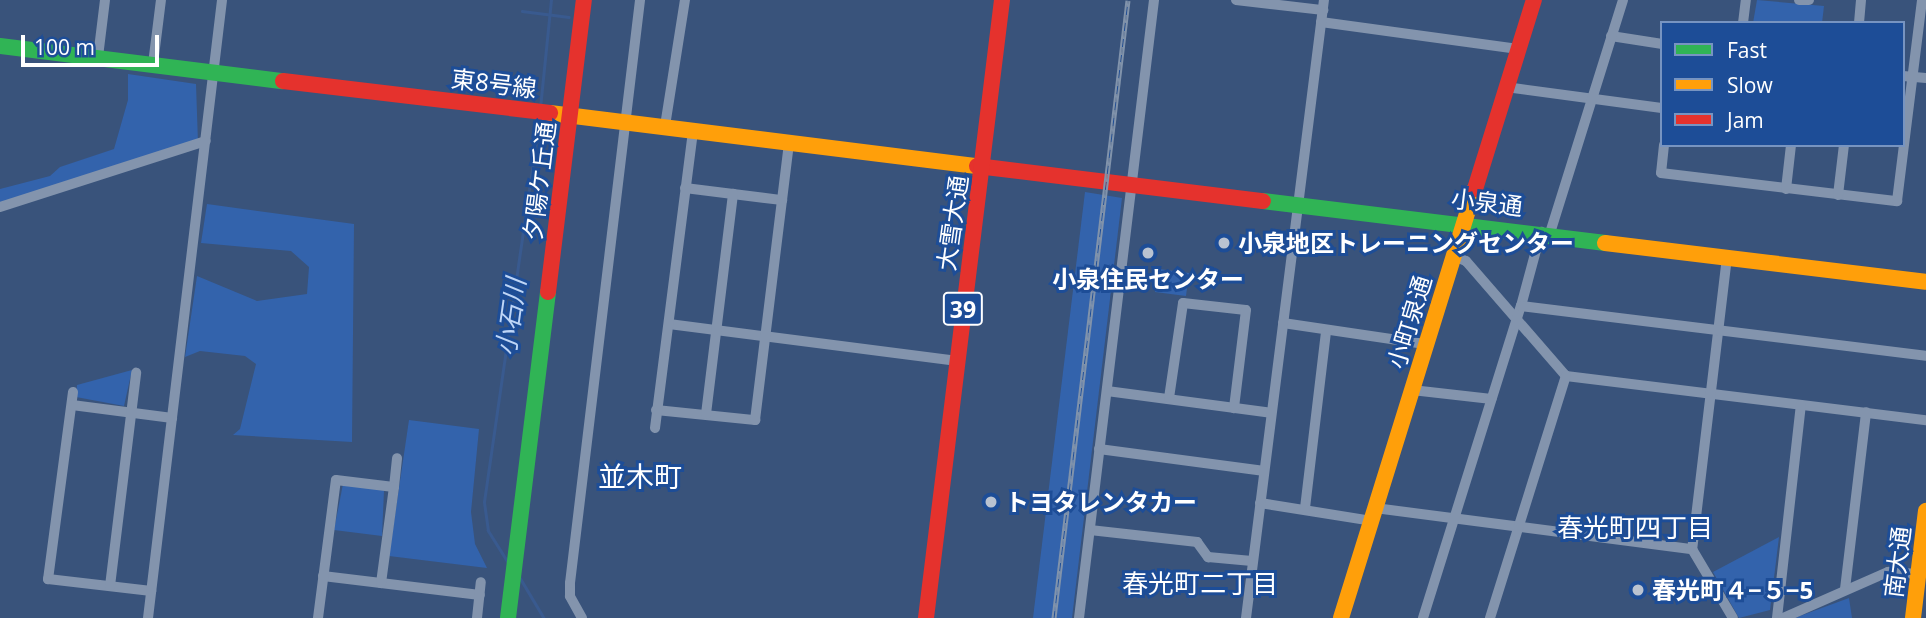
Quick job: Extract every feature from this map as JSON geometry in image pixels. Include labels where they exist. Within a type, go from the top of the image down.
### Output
[{"type":"main road","name":"夕陽ケ丘通","points":[[509,613],[584,0]]},
{"type":"main road","name":"大雪大通","points":[[926,618],[1002,0]]},
{"type":"main road","name":"小町泉通","points":[[1341,618],[1534,0]]},
{"type":"main road","name":"東8号線","points":[[0,46],[570,117],[666,126],[789,144],[982,165]]},
{"type":"main road","name":"小泉通","points":[[982,165],[1546,232],[1926,282]]},
{"type":"main road","name":"南大通","points":[[1913,618],[1926,512]]},
{"type":"street","points":[[98,57],[105,0]]},
{"type":"street","points":[[153,64],[161,0]]},
{"type":"street","points":[[148,618],[222,0]]},
{"type":"street","points":[[582,618],[570,596],[570,583],[640,0]]},
{"type":"street","points":[[666,126],[685,0]]},
{"type":"street","points":[[1079,618],[1154,0]]},
{"type":"street","points":[[1236,0],[1324,5],[1246,618]]},
{"type":"street","points":[[1423,618],[1516,318],[1592,97],[1622,0]]},
{"type":"street","points":[[1743,21],[1746,0]]},
{"type":"street","points":[[1799,0],[1809,0]]},
{"type":"street","points":[[1859,21],[1861,0]]},
{"type":"street","points":[[1905,110],[1908,76],[1922,0]]},
{"type":"street","points":[[1321,22],[1518,49]]},
{"type":"street","points":[[1611,36],[1660,44]]},
{"type":"street","points":[[1908,76],[1926,78]]},
{"type":"street","points":[[1506,87],[1660,108]]},
{"type":"street","points":[[655,428],[693,130]]},
{"type":"street","points":[[0,207],[206,141]]},
{"type":"street","points":[[656,410],[755,420],[789,144]]},
{"type":"street","points":[[1664,147],[1661,173],[1897,201],[1902,147]]},
{"type":"street","points":[[1786,189],[1791,147]]},
{"type":"street","points":[[1838,195],[1844,147]]},
{"type":"street","points":[[685,188],[782,200]]},
{"type":"street","points":[[706,414],[733,194]]},
{"type":"street","points":[[1454,256],[1466,261],[1566,376],[1926,420]]},
{"type":"street","points":[[1727,257],[1692,549],[1733,618]]},
{"type":"street","points":[[1169,398],[1183,303],[1246,310],[1234,408]]},
{"type":"street","points":[[1521,306],[1926,356]]},
{"type":"street","points":[[1283,323],[1426,344]]},
{"type":"street","points":[[669,324],[956,362]]},
{"type":"street","points":[[1305,508],[1326,331]]},
{"type":"street","points":[[110,586],[136,373]]},
{"type":"street","points":[[1490,618],[1566,376]]},
{"type":"street","points":[[1412,390],[1491,399]]},
{"type":"street","points":[[1107,391],[1271,413]]},
{"type":"street","points":[[73,392],[48,579],[151,591]]},
{"type":"street","points":[[72,405],[172,418]]},
{"type":"street","points":[[1777,618],[1801,405]]},
{"type":"street","points":[[1845,589],[1866,412]]},
{"type":"street","points":[[1099,449],[1263,471]]},
{"type":"street","points":[[381,583],[397,458]]},
{"type":"street","points":[[318,618],[336,480],[394,487]]},
{"type":"street","points":[[1259,503],[1374,514],[1453,517],[1692,549]]},
{"type":"street","points":[[1090,530],[1197,542],[1208,556],[1252,561]]},
{"type":"street","points":[[1783,618],[1888,572],[1918,574]]},
{"type":"street","points":[[323,576],[480,595]]},
{"type":"street","points":[[477,618],[481,582]]},
{"type":"shaded area","points":[[1757,0],[1824,6],[1822,21],[1753,21]]},
{"type":"shaded area","points":[[128,74],[196,84],[198,143],[0,207],[0,189],[50,176],[60,167],[114,149],[128,100]]},
{"type":"shaded area","points":[[1085,192],[1122,198],[1072,618],[1033,618]]},
{"type":"shaded area","points":[[207,204],[354,224],[352,442],[233,435],[240,429],[256,364],[245,356],[200,351],[185,357],[197,276],[257,301],[307,294],[309,267],[291,251],[201,243]]},
{"type":"shaded area","points":[[1159,269],[1189,273],[1186,296],[1155,292]]},
{"type":"shaded area","points":[[132,370],[124,406],[76,397],[77,385]]},
{"type":"shaded area","points":[[409,420],[479,429],[471,512],[475,544],[487,568],[389,556]]},
{"type":"shaded area","points":[[343,484],[384,490],[382,536],[334,530]]},
{"type":"shaded area","points":[[1779,537],[1770,610],[1739,618],[1713,572]]},
{"type":"shaded area","points":[[1849,598],[1852,618],[1795,618],[1800,616]]},
{"type":"waterway","name":"小石川","points":[[540,108],[551,0]]},
{"type":"waterway","points":[[522,11],[569,17]]},
{"type":"waterway","name":"小石川","points":[[508,563],[488,531],[484,502],[539,118]]},
{"type":"waterway","name":"小石川","points":[[519,576],[544,618]]},
{"type":"railway","points":[[1054,618],[1128,0]]},
{"type":"traffic: fast","points":[[0,46],[283,81]]},
{"type":"traffic: fast","points":[[1263,201],[1605,243]]},
{"type":"traffic: fast","points":[[508,618],[548,292]]},
{"type":"traffic: slow","points":[[550,113],[977,166]]},
{"type":"traffic: slow","points":[[1341,618],[1475,189]]},
{"type":"traffic: slow","points":[[1605,243],[1926,282]]},
{"type":"traffic: slow","points":[[1913,618],[1926,511]]},
{"type":"traffic: jam","points":[[548,292],[584,0]]},
{"type":"traffic: jam","points":[[926,618],[1002,0]]},
{"type":"traffic: jam","points":[[1475,189],[1534,0]]},
{"type":"traffic: jam","points":[[283,81],[550,113]]},
{"type":"traffic: jam","points":[[977,166],[1263,201]]},
{"type":"place","name":"小泉地区トレーニングセンター","points":[[1224,243]]},
{"type":"place","name":"小泉住民センター","points":[[1148,253]]},
{"type":"place","name":"トヨタレンタカー","points":[[991,502]]},
{"type":"place","name":"春光町４−５−5","points":[[1638,590]]},
{"type":"district","name":"並木町","points":[[640,476]]},
{"type":"district","name":"春光町四丁目","points":[[1635,528]]},
{"type":"district","name":"春光町二丁目","points":[[1200,584]]}]
